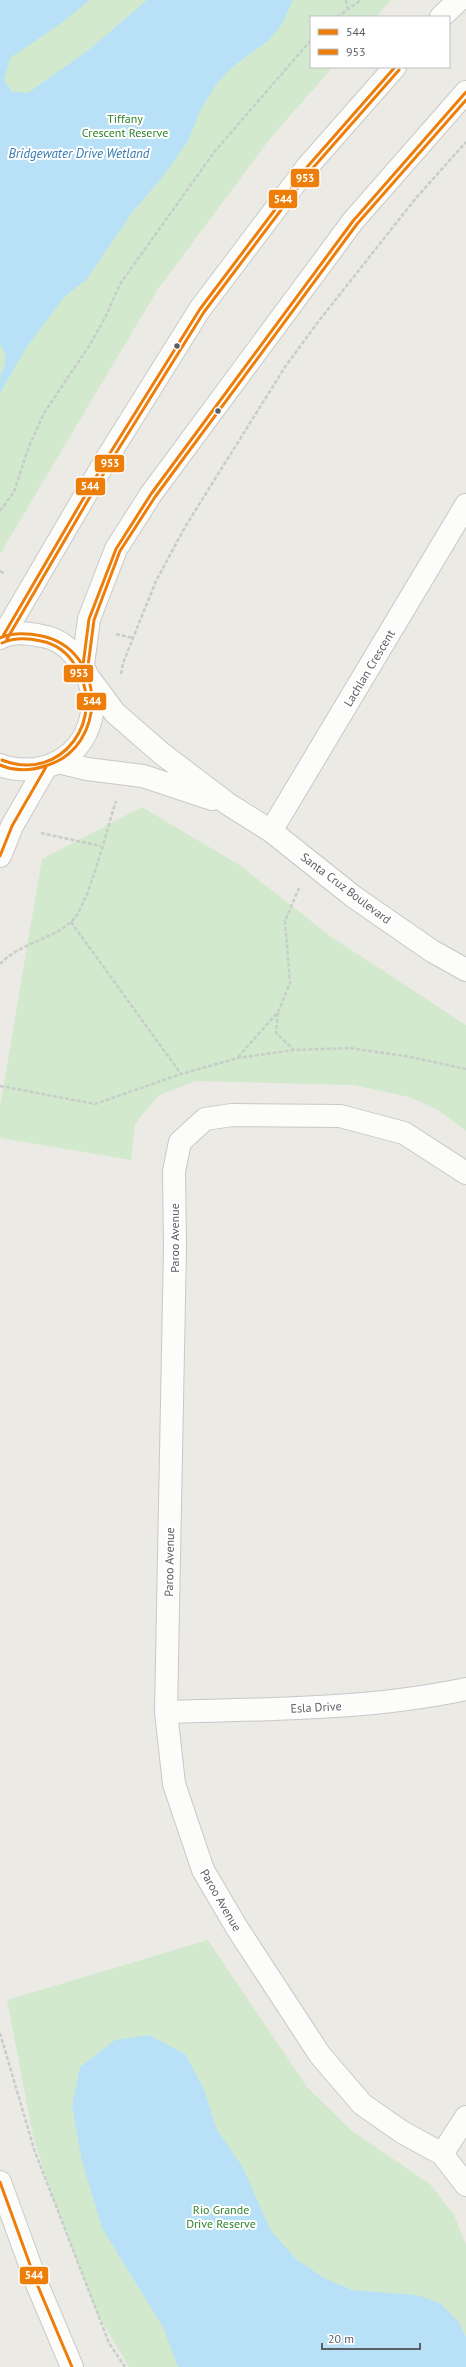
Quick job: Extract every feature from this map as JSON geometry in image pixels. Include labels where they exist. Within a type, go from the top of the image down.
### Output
[{"type":"street","points":[[442,16],[458,0]]},
{"type":"street","points":[[2,637],[107,458],[200,309],[308,166],[394,68]]},
{"type":"street","points":[[0,765],[26,770],[52,764],[77,747],[90,726],[94,702],[86,671],[89,619],[116,549],[151,494],[352,221],[466,92]]},
{"type":"street","name":"Lachlan Crescent","points":[[271,831],[466,505]]},
{"type":"street","name":"Santa Cruz Boulevard","points":[[2,637],[26,633],[48,637],[68,648],[115,713],[161,753],[228,804],[271,831],[317,866],[354,897],[432,951],[466,970]]},
{"type":"street","points":[[0,856],[12,826],[52,764]]},
{"type":"street","name":"Santa Cruz Boulevard","points":[[52,764],[143,776],[228,804]]},
{"type":"street","name":"Paroo Avenue","points":[[466,1173],[404,1134],[340,1116],[232,1115],[212,1118],[206,1119],[180,1142],[174,1171],[175,1247],[166,1712],[174,1784],[203,1870],[237,1928],[320,2056],[362,2104],[402,2132],[442,2154],[466,2185]]},
{"type":"street","name":"Esla Drive","points":[[166,1712],[329,1708],[433,1696],[466,1689]]},
{"type":"street","points":[[442,2154],[466,2117]]},
{"type":"street","points":[[0,2182],[37,2284],[72,2367]]},
{"type":"path","points":[[346,0],[347,8]]},
{"type":"path","points":[[338,16],[347,8],[361,0]]},
{"type":"path","points":[[0,511],[14,492],[28,449],[44,412],[91,343],[106,316],[120,284],[215,151],[310,41]]},
{"type":"path","points":[[120,681],[123,663],[160,575],[185,527],[285,367],[318,322],[416,198],[466,142]]},
{"type":"path","points":[[0,964],[8,956],[71,922],[85,900],[124,774]]},
{"type":"path","points":[[12,826],[101,846]]},
{"type":"path","points":[[294,1050],[276,1033],[278,1012],[290,983],[285,921],[300,886],[317,866]]},
{"type":"path","points":[[71,922],[181,1074]]},
{"type":"path","points":[[238,1058],[278,1012]]},
{"type":"path","points":[[0,1086],[95,1104],[181,1074],[238,1058],[294,1050],[349,1048],[405,1056],[466,1069]]},
{"type":"path","points":[[0,2033],[34,2149],[109,2343],[126,2367]]},
{"type":"green space","name":"Tiffany Crescent Reserve","points":[[0,0],[391,0],[377,16],[310,16],[310,68],[332,68],[272,136],[158,289],[0,554]]},
{"type":"green space","points":[[142,807],[241,866],[330,936],[466,1025],[466,1131],[438,1110],[409,1097],[354,1085],[196,1081],[159,1095],[135,1124],[131,1160],[0,1138],[0,1106],[42,859]]},
{"type":"green space","name":"Rio Grande Drive Reserve","points":[[208,1940],[307,2087],[352,2131],[430,2184],[454,2215],[466,2245],[466,2367],[129,2367],[98,2315],[51,2193],[33,2136],[7,2000]]},
{"type":"water","name":"Bridgewater Drive Wetland","points":[[0,0],[90,0],[60,24],[10,58],[4,80],[12,92],[28,93],[90,49],[147,0],[293,0],[282,24],[270,39],[231,68],[215,86],[201,109],[188,141],[161,179],[134,210],[86,280],[65,296],[26,348],[0,393],[1,374],[6,356],[0,345]]},
{"type":"water","points":[[149,2035],[185,2054],[204,2089],[216,2128],[242,2166],[271,2231],[296,2259],[324,2278],[352,2290],[417,2295],[440,2303],[458,2321],[466,2337],[466,2367],[178,2367],[163,2327],[102,2228],[82,2161],[72,2106],[80,2067],[115,2040]]},
{"type":"transit line","name":"544","points":[[3,636],[107,458],[200,309],[308,166],[394,68]]},
{"type":"transit line","name":"953","points":[[7,639],[111,461],[204,312],[312,169],[399,70]]},
{"type":"transit line","name":"544","points":[[83,665],[89,619],[116,549],[151,494],[353,221],[466,92]]},
{"type":"transit line","name":"953","points":[[88,666],[94,620],[120,551],[155,497],[357,224],[466,100]]},
{"type":"transit line","name":"544","points":[[0,638],[15,634],[31,634],[42,636],[63,645],[79,660],[88,679],[92,700],[89,721],[81,740],[66,756],[45,766],[34,769],[22,770],[0,765]]},
{"type":"transit line","name":"953","points":[[2,643],[17,639],[31,639],[52,644],[61,649],[75,665],[84,685],[86,705],[83,724],[74,741],[60,754],[44,763],[24,765],[2,760]]},
{"type":"transit line","name":"544","points":[[0,856],[12,826],[46,767]]},
{"type":"transit line","name":"544","points":[[0,2182],[37,2284],[72,2367]]}]
